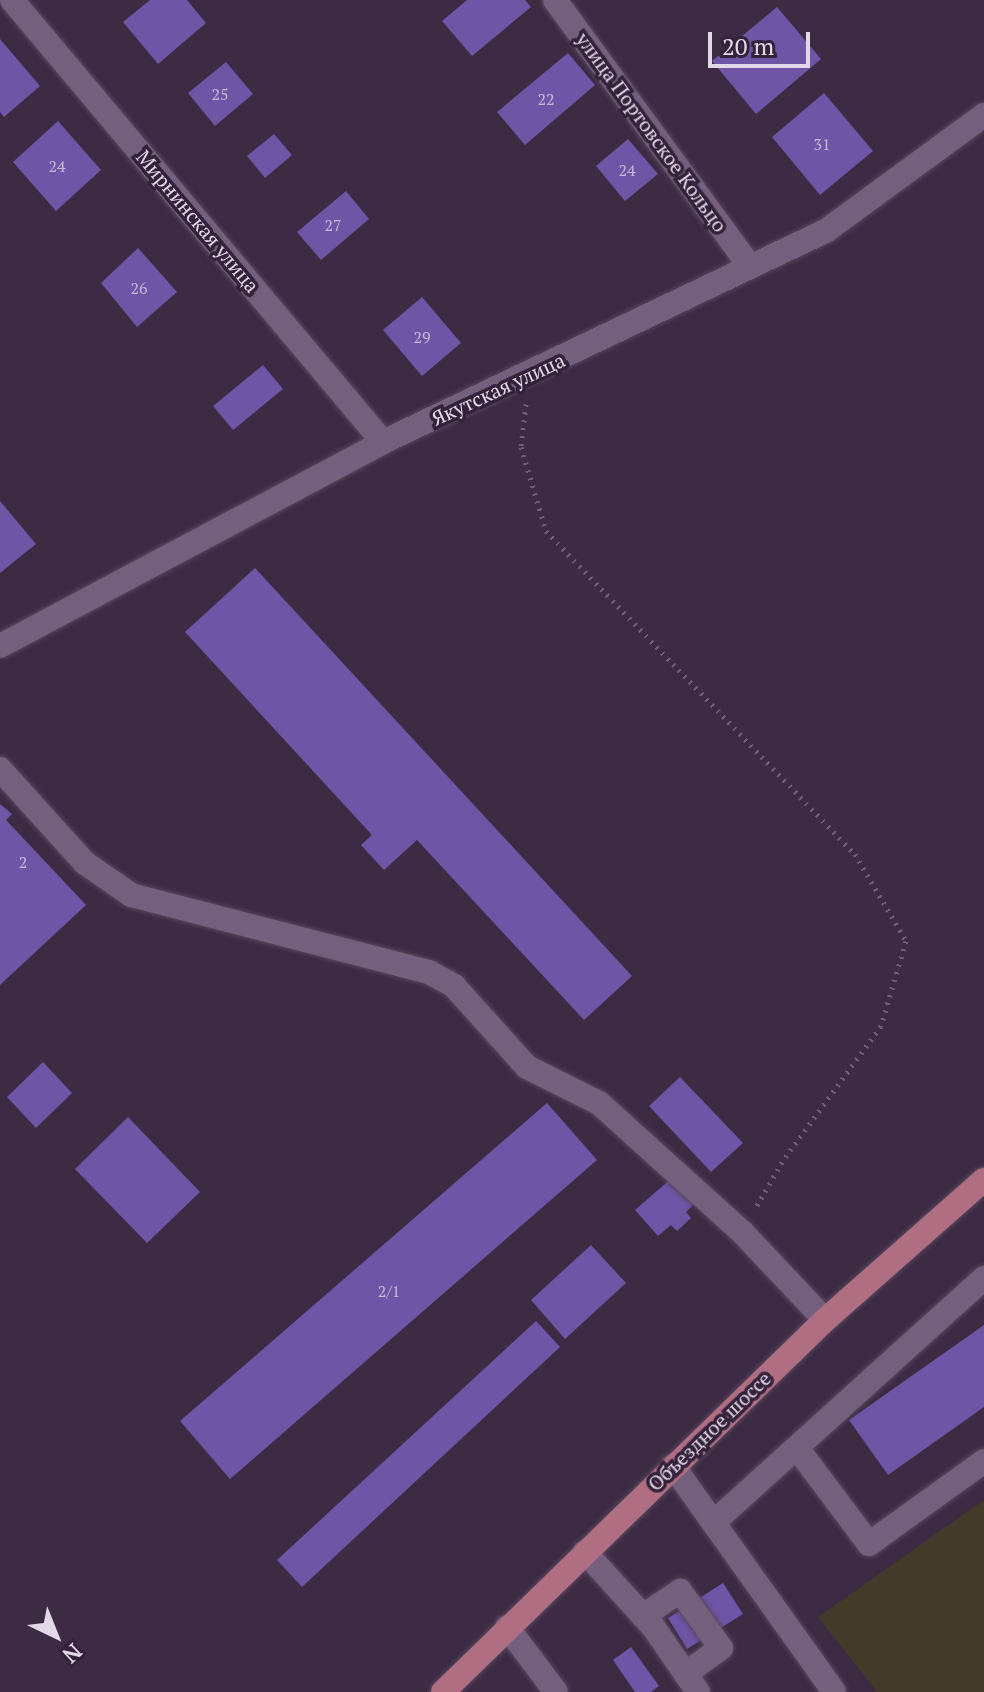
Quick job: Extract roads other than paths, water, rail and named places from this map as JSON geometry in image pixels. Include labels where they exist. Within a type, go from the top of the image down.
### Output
[{"type":"main road","name":"Объездное шоссе","points":[[443,1692],[825,1320],[984,1180]]},
{"type":"street","name":"Мирнинская улица","points":[[12,0],[383,442]]},
{"type":"street","name":"улица Портовское Кольцо","points":[[555,0],[749,265]]},
{"type":"street","name":"Якутская улица","points":[[0,646],[383,442],[530,376],[749,265],[827,230],[984,115]]},
{"type":"street","points":[[0,769],[85,863],[131,895],[429,972],[454,986],[527,1067],[599,1103],[742,1232],[825,1320]]},
{"type":"street","points":[[714,1522],[984,1278]]},
{"type":"street","points":[[797,1448],[869,1544],[984,1461]]},
{"type":"street","points":[[673,1466],[834,1692]]},
{"type":"street","points":[[585,1552],[643,1616],[691,1683],[721,1648],[680,1591],[643,1616]]},
{"type":"street","points":[[507,1627],[556,1692]]}]
